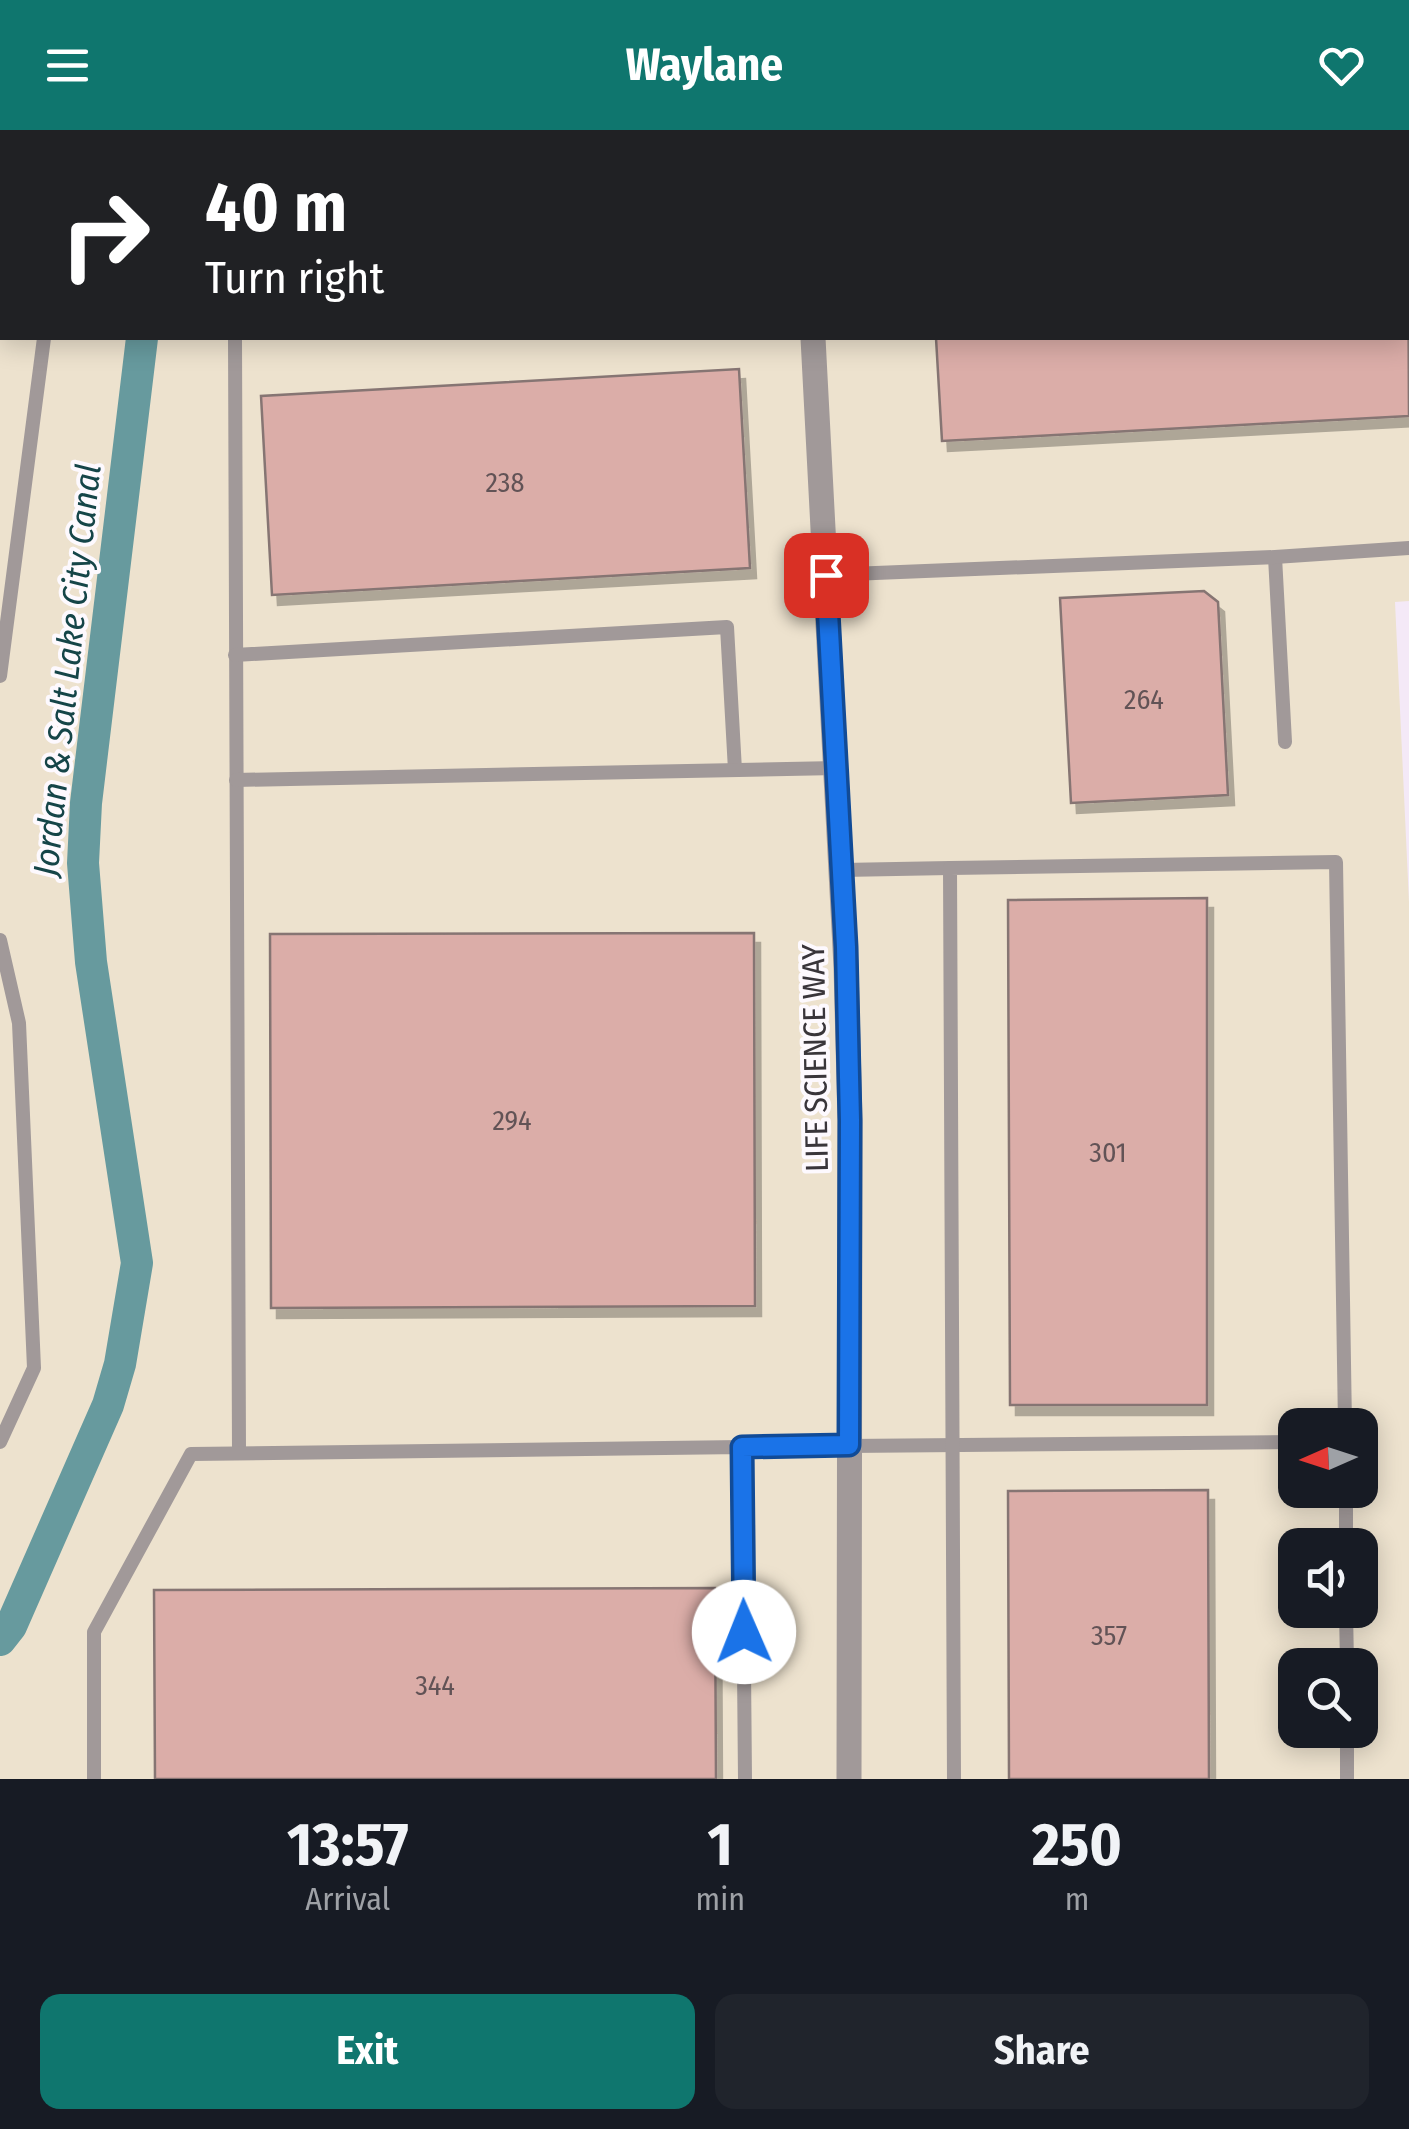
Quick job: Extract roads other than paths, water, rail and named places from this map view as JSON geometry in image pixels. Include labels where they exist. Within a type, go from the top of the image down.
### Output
[{"type":"street","name":"LIFE SCIENCE WAY","points":[[813,340],[842,870],[850,1120],[849,1779]]},
{"type":"lane","points":[[0,676],[44,340]]},
{"type":"lane","points":[[235,340],[239,1453]]},
{"type":"lane","points":[[826,575],[1409,548]]},
{"type":"lane","points":[[1275,557],[1285,742]]},
{"type":"lane","points":[[234,655],[727,628],[735,770]]},
{"type":"lane","points":[[236,780],[837,768]]},
{"type":"lane","points":[[842,870],[1336,862],[1345,1408]]},
{"type":"lane","points":[[950,868],[954,1779]]},
{"type":"lane","points":[[0,940],[19,1023],[34,1368],[0,1442]]},
{"type":"lane","points":[[94,1779],[94,1632],[192,1454],[1278,1442]]},
{"type":"lane","points":[[742,1447],[745,1779]]},
{"type":"lane","points":[[1347,1748],[1348,1779]]},
{"type":"waterway","name":"Jordan & Salt Lake City Canal","points":[[0,1640],[11,1626],[108,1405],[120,1364],[137,1263],[91,962],[83,863],[86,803],[142,340]]}]
